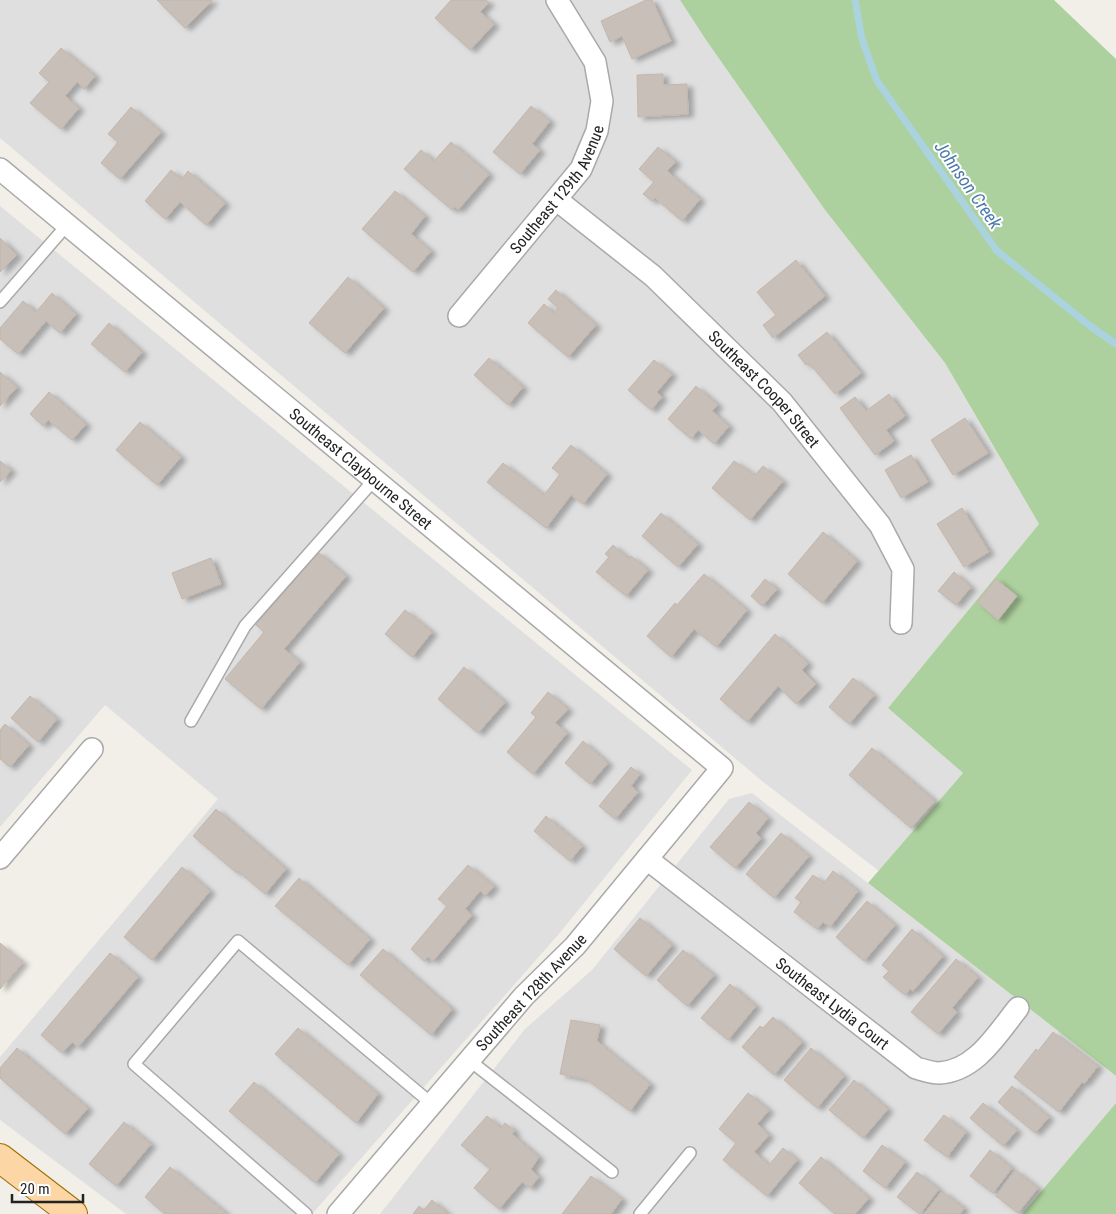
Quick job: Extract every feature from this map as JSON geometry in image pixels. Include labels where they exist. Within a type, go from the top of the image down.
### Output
[{"type":"main road","points":[[0,1158],[60,1210]]},
{"type":"street","name":"Southeast 129th Avenue","points":[[460,316],[581,169],[597,131],[602,101],[595,62],[557,0]]},
{"type":"street","name":"Southeast Claybourne Street","points":[[0,169],[722,768]]},
{"type":"street","name":"Southeast Cooper Street","points":[[557,200],[653,276],[782,402],[880,526],[903,569],[900,623]]},
{"type":"street","points":[[0,858],[92,749]]},
{"type":"street","name":"Southeast 128th Avenue","points":[[338,1214],[524,996],[575,946],[722,768]]},
{"type":"street","name":"Southeast Lydia Court","points":[[647,859],[916,1068],[938,1073],[956,1070],[980,1056],[1018,1008]]},
{"type":"lane","points":[[0,302],[67,225]]},
{"type":"lane","points":[[191,721],[245,626],[374,480]]},
{"type":"lane","points":[[306,1214],[134,1064],[238,941],[432,1104]]},
{"type":"lane","points":[[469,1060],[612,1172]]},
{"type":"lane","points":[[640,1214],[690,1153]]},
{"type":"shaded area","points":[[0,0],[680,0],[825,210],[945,363],[1039,524],[888,708],[963,773],[879,871],[762,781],[0,138]]},
{"type":"shaded area","points":[[0,206],[692,770],[558,935],[312,1214],[126,1214],[0,1120],[0,1057],[218,799],[105,705],[0,827]]},
{"type":"shaded area","points":[[752,793],[1116,1076],[1116,1103],[1022,1214],[380,1214],[525,1029],[592,970],[729,799]]},
{"type":"green space","points":[[680,0],[1054,0],[1116,59],[1116,1076],[868,883],[963,773],[888,708],[1039,524],[945,363],[825,210]]},
{"type":"green space","points":[[1116,1103],[1116,1214],[1022,1214]]},
{"type":"building","points":[[157,0],[211,0],[212,1],[185,28]]},
{"type":"building","points":[[451,0],[486,0],[489,3],[480,12],[494,24],[470,50],[435,18]]},
{"type":"building","points":[[646,0],[652,0],[671,41],[632,59],[622,36],[610,42],[601,21]]},
{"type":"building","points":[[61,48],[95,76],[84,89],[77,82],[65,96],[79,108],[61,129],[30,103],[49,82],[39,73]]},
{"type":"building","points":[[663,74],[663,85],[687,84],[688,114],[638,117],[637,75]]},
{"type":"building","points":[[531,106],[550,121],[532,144],[540,150],[520,174],[493,152]]},
{"type":"building","points":[[131,107],[161,132],[120,179],[101,163],[118,142],[108,134]]},
{"type":"building","points":[[451,142],[489,174],[458,210],[455,207],[452,210],[404,169],[421,150],[434,161]]},
{"type":"building","points":[[658,147],[676,162],[667,171],[700,199],[682,221],[655,198],[652,201],[643,194],[654,182],[639,169]]},
{"type":"building","points":[[171,170],[182,179],[188,171],[225,203],[206,225],[180,202],[165,219],[145,201]]},
{"type":"building","points":[[395,191],[425,216],[411,234],[431,251],[413,272],[362,229]]},
{"type":"building","points":[[0,238],[17,255],[0,272]]},
{"type":"building","points":[[796,260],[825,296],[773,338],[763,325],[776,315],[757,292]]},
{"type":"building","points":[[348,277],[384,308],[345,353],[309,323]]},
{"type":"building","points":[[556,290],[596,325],[568,357],[528,323],[544,304],[554,313],[558,308],[548,299]]},
{"type":"building","points":[[52,293],[76,314],[60,333],[46,321],[18,354],[0,339],[0,328],[23,301],[36,312]]},
{"type":"building","points":[[109,323],[142,352],[125,372],[91,344]]},
{"type":"building","points":[[827,332],[861,373],[835,394],[809,363],[806,365],[798,355]]},
{"type":"building","points":[[489,358],[523,387],[508,405],[474,375]]},
{"type":"building","points":[[654,360],[672,374],[657,392],[662,397],[651,410],[628,390]]},
{"type":"building","points":[[0,372],[17,387],[0,406]]},
{"type":"building","points":[[696,386],[718,405],[712,411],[729,426],[714,444],[698,430],[691,439],[668,419]]},
{"type":"building","points":[[49,392],[86,424],[72,440],[48,420],[43,426],[30,414]]},
{"type":"building","points":[[889,394],[905,416],[886,430],[894,441],[875,455],[840,408],[855,397],[866,411]]},
{"type":"building","points":[[965,418],[988,453],[953,475],[931,440]]},
{"type":"building","points":[[140,422],[181,457],[157,485],[116,450]]},
{"type":"building","points":[[571,445],[607,474],[583,504],[571,495],[546,528],[487,482],[503,463],[544,495],[560,474],[552,468]]},
{"type":"building","points":[[911,455],[928,482],[901,498],[885,470]]},
{"type":"building","points":[[0,461],[11,470],[0,482]]},
{"type":"building","points":[[734,461],[755,475],[763,466],[783,481],[750,520],[712,488]]},
{"type":"building","points":[[962,508],[989,552],[964,567],[937,524]]},
{"type":"building","points":[[661,513],[698,544],[678,567],[642,536]]},
{"type":"building","points":[[823,532],[857,561],[822,603],[788,574]]},
{"type":"building","points":[[613,545],[629,559],[631,556],[648,570],[626,596],[596,572],[609,557],[605,554]]},
{"type":"building","points":[[318,552],[346,576],[284,649],[300,662],[261,709],[225,679],[264,632],[256,625]]},
{"type":"building","points":[[211,558],[221,584],[182,599],[172,573]]},
{"type":"building","points":[[954,572],[971,587],[956,605],[938,591]]},
{"type":"building","points":[[704,574],[747,610],[716,647],[694,629],[671,657],[647,636],[675,603],[677,605]]},
{"type":"building","points":[[765,579],[777,589],[762,606],[751,596]]},
{"type":"building","points":[[996,579],[1017,596],[998,620],[977,602]]},
{"type":"building","points":[[405,610],[432,632],[412,657],[385,634]]},
{"type":"building","points":[[775,634],[808,663],[802,670],[816,684],[796,704],[778,686],[747,722],[720,699]]},
{"type":"building","points":[[464,667],[505,702],[478,733],[438,699]]},
{"type":"building","points":[[853,678],[874,695],[849,724],[829,707]]},
{"type":"building","points":[[548,692],[568,709],[555,723],[567,733],[533,774],[507,752],[536,717],[531,713]]},
{"type":"building","points":[[30,696],[57,719],[38,742],[11,718]]},
{"type":"building","points":[[5,724],[29,745],[10,767],[0,759],[0,730]]},
{"type":"building","points":[[583,741],[608,763],[590,784],[565,763]]},
{"type":"building","points":[[872,748],[935,801],[911,828],[849,775]]},
{"type":"building","points":[[631,767],[640,774],[631,786],[638,792],[615,819],[599,806]]},
{"type":"building","points":[[749,802],[768,818],[756,833],[761,838],[735,868],[710,847]]},
{"type":"building","points":[[216,809],[286,869],[265,894],[193,836]]},
{"type":"building","points":[[546,816],[582,846],[570,861],[534,831]]},
{"type":"building","points":[[781,833],[809,856],[774,898],[746,874]]},
{"type":"building","points":[[468,865],[494,886],[485,896],[480,891],[465,909],[472,915],[433,961],[428,957],[424,961],[411,949],[447,906],[438,899]]},
{"type":"building","points":[[182,867],[210,891],[152,960],[124,937]]},
{"type":"building","points":[[833,871],[858,891],[830,927],[823,922],[817,929],[794,912],[801,902],[795,898],[813,875],[824,883]]},
{"type":"building","points":[[299,878],[370,939],[348,965],[275,906]]},
{"type":"building","points":[[867,901],[895,925],[864,961],[836,937]]},
{"type":"building","points":[[640,918],[672,945],[646,976],[614,949]]},
{"type":"building","points":[[912,929],[943,956],[913,991],[910,989],[905,995],[883,977],[889,971],[882,965]]},
{"type":"building","points":[[0,943],[23,962],[0,989]]},
{"type":"building","points":[[383,949],[452,1009],[431,1035],[360,975]]},
{"type":"building","points":[[683,950],[714,975],[687,1006],[657,980]]},
{"type":"building","points":[[110,953],[138,977],[78,1047],[72,1042],[62,1053],[41,1035]]},
{"type":"building","points":[[956,959],[978,977],[952,1008],[957,1012],[938,1034],[911,1012]]},
{"type":"building","points":[[730,984],[756,1006],[728,1040],[701,1018]]},
{"type":"building","points":[[773,1017],[802,1042],[774,1075],[742,1047],[760,1026],[763,1028]]},
{"type":"building","points":[[571,1020],[600,1025],[597,1041],[650,1084],[630,1111],[586,1079],[560,1074]]},
{"type":"building","points":[[298,1028],[378,1094],[356,1123],[275,1054]]},
{"type":"building","points":[[1053,1032],[1098,1066],[1084,1084],[1082,1082],[1059,1112],[1014,1077],[1036,1049],[1038,1051]]},
{"type":"building","points":[[17,1048],[88,1108],[65,1134],[0,1078],[0,1068]]},
{"type":"building","points":[[811,1048],[844,1076],[817,1108],[784,1080]]},
{"type":"building","points":[[854,1080],[888,1109],[863,1138],[829,1110]]},
{"type":"building","points":[[254,1082],[339,1154],[315,1183],[229,1111]]},
{"type":"building","points":[[1012,1086],[1049,1117],[1035,1133],[998,1102]]},
{"type":"building","points":[[748,1093],[769,1110],[757,1124],[769,1135],[754,1152],[769,1165],[783,1148],[797,1160],[767,1196],[723,1160],[736,1143],[719,1129]]},
{"type":"building","points":[[983,1103],[1017,1130],[1003,1146],[970,1118]]},
{"type":"building","points":[[944,1115],[966,1132],[947,1157],[924,1140]]},
{"type":"building","points":[[487,1116],[501,1128],[505,1123],[515,1131],[512,1134],[539,1157],[531,1169],[539,1177],[530,1188],[522,1182],[499,1209],[474,1188],[490,1169],[461,1145]]},
{"type":"building","points":[[124,1122],[151,1144],[116,1186],[89,1164]]},
{"type":"building","points":[[882,1145],[905,1162],[885,1188],[863,1171]]},
{"type":"building","points":[[990,1150],[1012,1168],[993,1193],[970,1176]]},
{"type":"building","points":[[821,1157],[869,1198],[855,1214],[835,1214],[799,1183]]},
{"type":"building","points":[[170,1167],[227,1214],[165,1214],[145,1197]]},
{"type":"building","points":[[1015,1170],[1038,1188],[1018,1213],[996,1196]]},
{"type":"building","points":[[917,1172],[939,1189],[920,1214],[897,1197]]},
{"type":"building","points":[[591,1176],[622,1199],[611,1214],[562,1214]]},
{"type":"building","points":[[942,1191],[964,1208],[960,1214],[924,1214]]},
{"type":"building","points":[[432,1200],[448,1214],[413,1214],[419,1206],[424,1210]]},
{"type":"waterway","name":"Johnson Creek","points":[[855,0],[862,39],[877,81],[997,251],[1090,326],[1116,344]]}]
